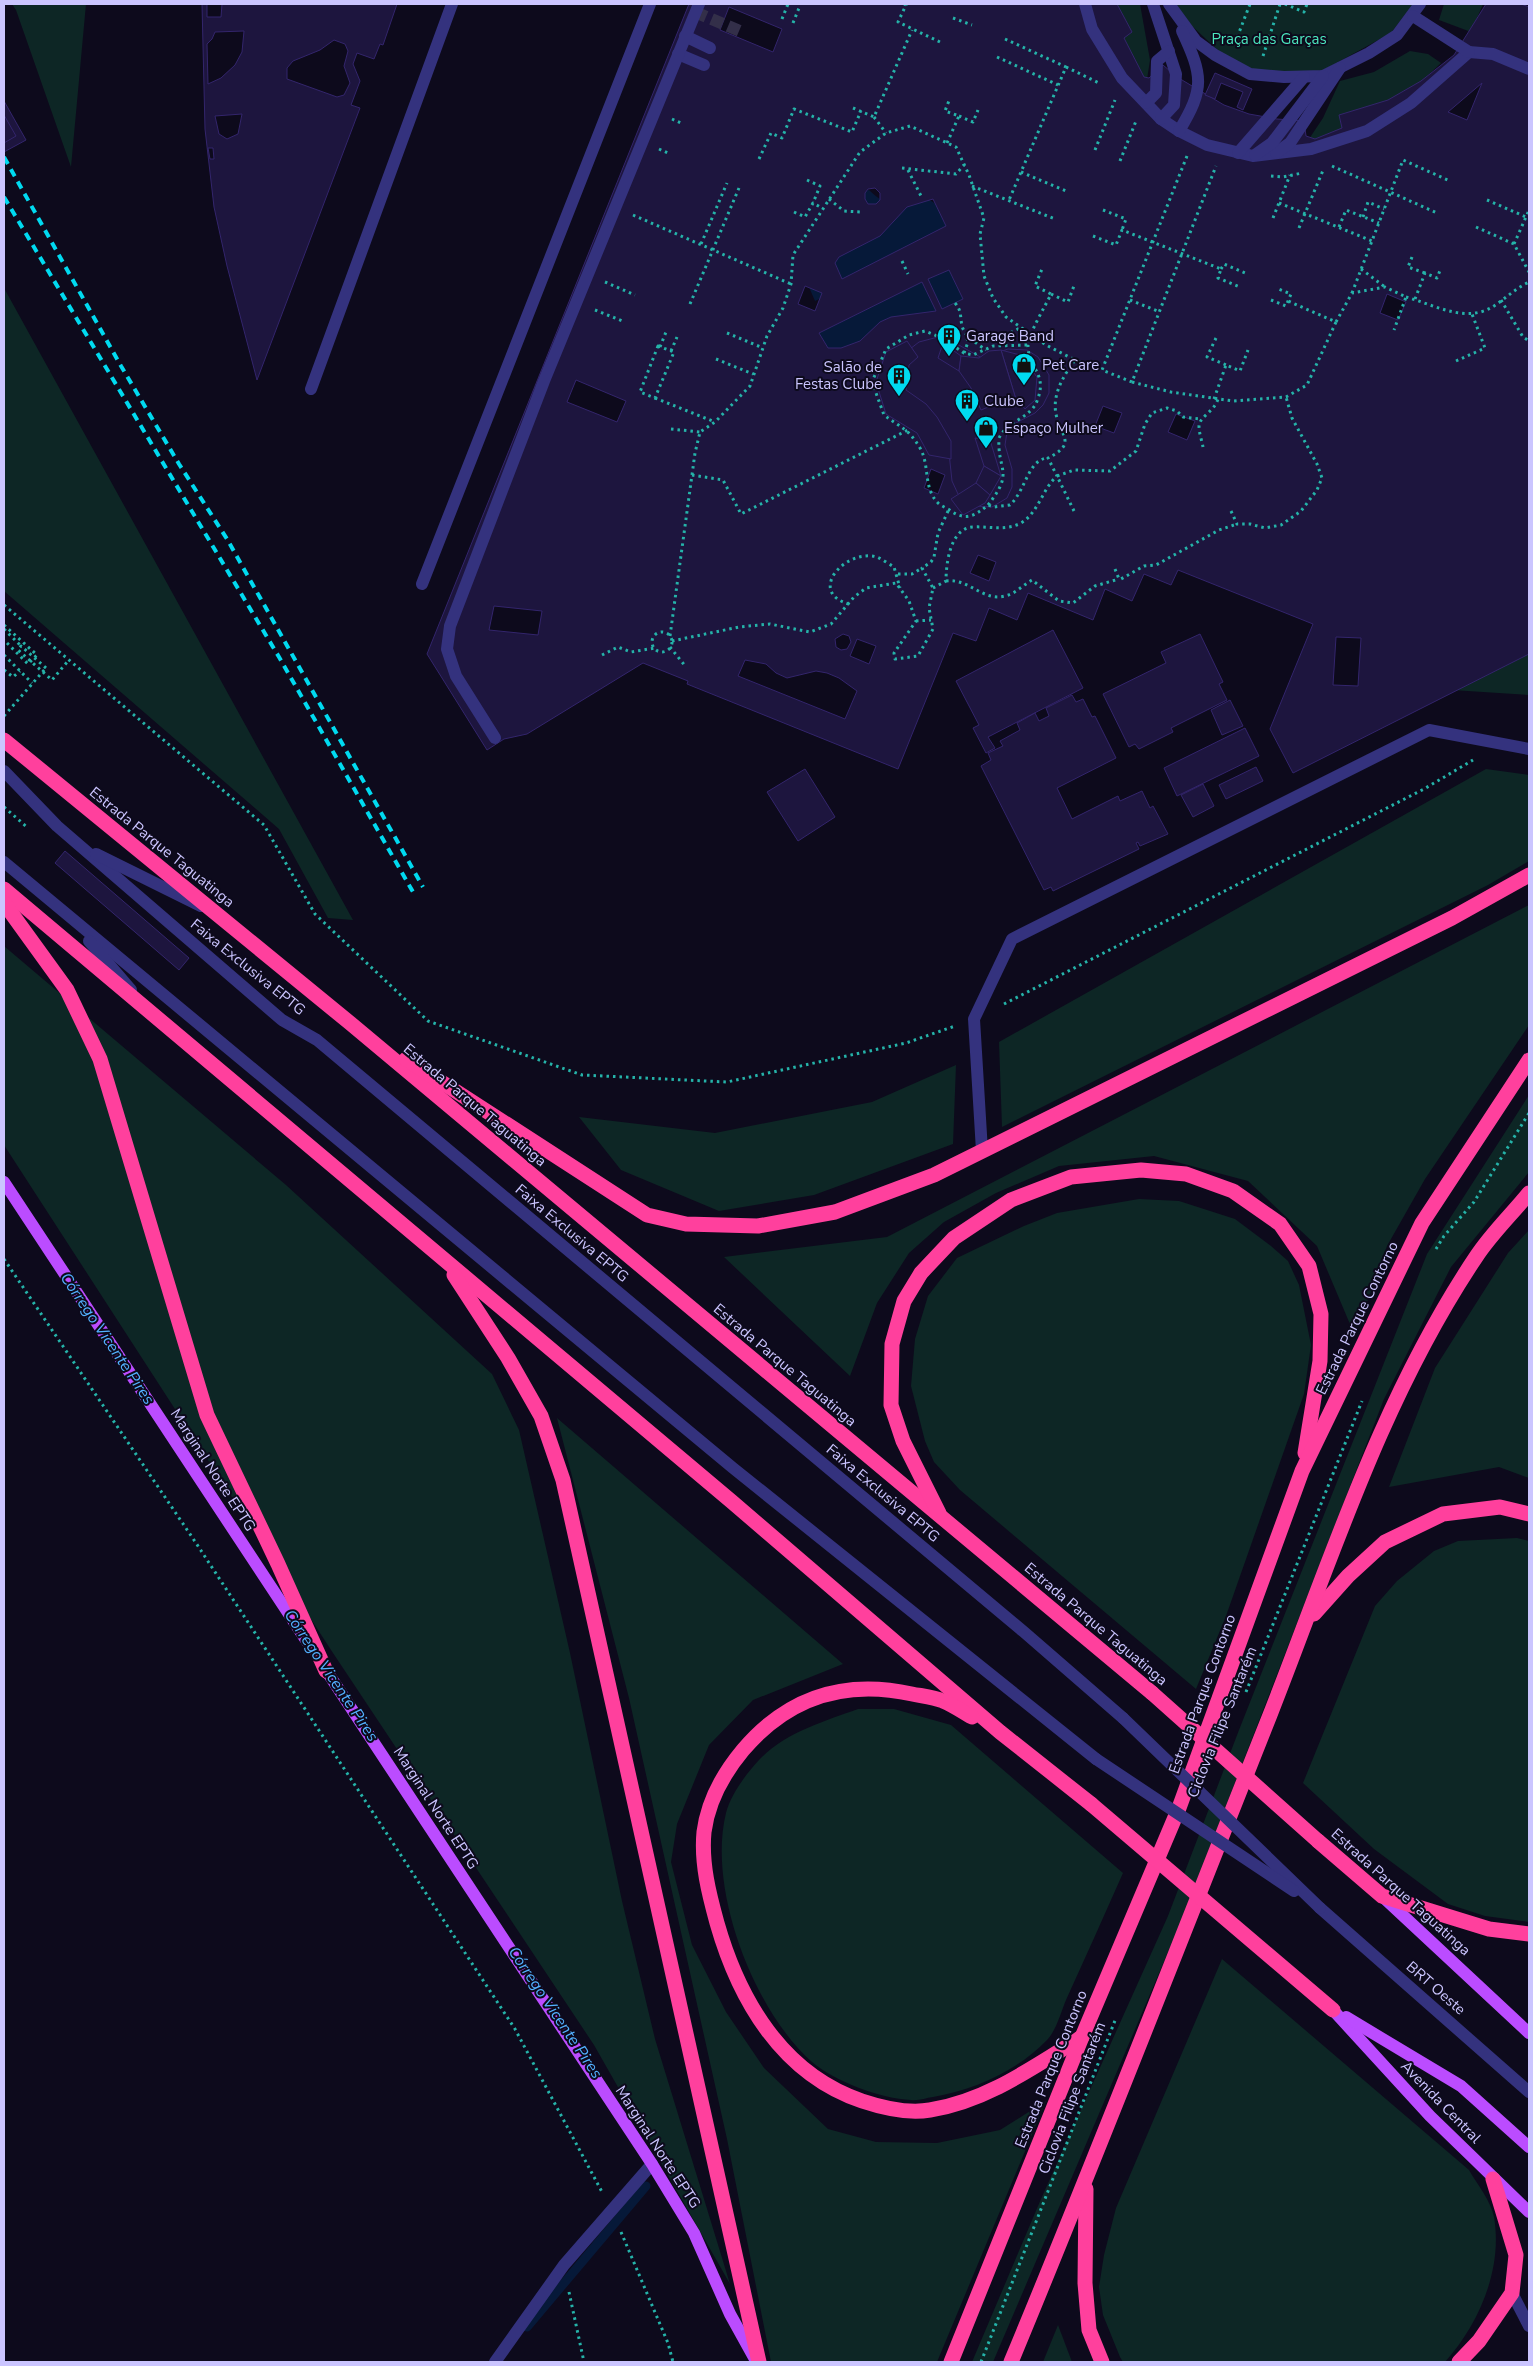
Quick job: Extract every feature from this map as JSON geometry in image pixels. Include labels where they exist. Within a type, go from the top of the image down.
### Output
[{"type":"highway","name":"Estrada Parque Taguatinga","points":[[4,740],[350,1023],[1152,1693],[1382,1896]]},
{"type":"highway","points":[[350,1023],[647,1215],[686,1224],[758,1226],[835,1212],[934,1175],[1452,918],[1529,875]]},
{"type":"highway","points":[[4,889],[1000,1732],[1091,1804],[1333,2010]]},
{"type":"highway","points":[[4,903],[67,990],[100,1059],[207,1415],[326,1671]]},
{"type":"highway","name":"Estrada Parque Contorno","points":[[952,2362],[1082,2037],[1179,1808],[1302,1471],[1422,1223],[1529,1060]]},
{"type":"highway","points":[[942,1519],[903,1441],[891,1405],[892,1344],[904,1301],[921,1273],[954,1238],[1010,1200],[1071,1177],[1141,1170],[1186,1174],[1233,1191],[1280,1224],[1309,1266],[1321,1314],[1320,1361],[1302,1471]]},
{"type":"highway","points":[[1011,2362],[1086,2180],[1375,1443],[1417,1357],[1477,1255],[1529,1192]]},
{"type":"highway","points":[[445,1262],[508,1358],[541,1416],[563,1480],[758,2362]]},
{"type":"highway","points":[[1306,1623],[1348,1576],[1385,1542],[1443,1514],[1500,1507],[1529,1514]]},
{"type":"highway","points":[[1000,1732],[942,1701],[891,1689],[843,1689],[798,1704],[756,1735],[724,1772],[711,1803],[704,1832],[706,1886],[722,1939],[749,2004],[776,2044],[810,2076],[846,2096],[886,2109],[928,2110],[968,2100],[1010,2082],[1082,2037]]},
{"type":"highway","points":[[1382,1896],[1490,1929],[1529,1934]]},
{"type":"highway","points":[[1459,2362],[1479,2341],[1512,2293],[1516,2256],[1494,2179]]},
{"type":"highway","points":[[1086,2180],[1085,2283],[1088,2321],[1089,2330],[1102,2362]]},
{"type":"main road","name":"Marginal Norte EPTG","points":[[4,1182],[652,2164],[694,2233],[730,2314],[758,2362]]},
{"type":"main road","name":"Estrada Parque Taguatinga","points":[[1382,1896],[1529,2033]]},
{"type":"main road","points":[[1333,2010],[1461,2086],[1529,2147]]},
{"type":"main road","name":"Avenida Central","points":[[1333,2010],[1430,2116],[1529,2212]]},
{"type":"main road","points":[[1508,2012],[1529,2024]]},
{"type":"street","points":[[310,389],[452,4]]},
{"type":"street","points":[[422,584],[650,4]]},
{"type":"street","points":[[495,738],[456,676],[447,649],[450,626],[544,381],[699,4]]},
{"type":"street","points":[[1085,4],[1092,30],[1122,78],[1162,119],[1194,139],[1223,150],[1253,156],[1311,149],[1367,131],[1411,103],[1469,52]]},
{"type":"street","points":[[1154,4],[1176,74],[1174,105],[1162,119]]},
{"type":"street","points":[[1169,4],[1196,41],[1227,62],[1250,74],[1304,77],[1323,76],[1369,53],[1397,36],[1420,4]]},
{"type":"street","points":[[1169,4],[1197,62],[1196,101],[1179,131]]},
{"type":"street","points":[[1413,16],[1469,52],[1493,54],[1529,68]]},
{"type":"street","points":[[686,36],[710,48]]},
{"type":"street","points":[[1146,103],[1156,93],[1157,60],[1169,51]]},
{"type":"street","points":[[678,54],[704,65]]},
{"type":"street","points":[[1276,153],[1290,143],[1342,66]]},
{"type":"street","points":[[1253,156],[1272,143],[1323,76]]},
{"type":"street","points":[[1238,153],[1304,77]]},
{"type":"street","points":[[982,1151],[974,1020],[1012,939],[1429,730],[1529,750]]},
{"type":"street","name":"Faixa Exclusiva EPTG","points":[[4,770],[57,826],[282,1020],[317,1040],[1024,1632],[1123,1718]]},
{"type":"street","points":[[80,846],[217,914]]},
{"type":"street","points":[[4,862],[64,912],[154,1016]]},
{"type":"street","name":"BRT Oeste","points":[[64,912],[725,1462],[1096,1759],[1320,1908]]},
{"type":"street","name":"BRT Oeste","points":[[1123,1718],[1320,1908],[1529,2092]]},
{"type":"street","points":[[495,2362],[564,2265],[611,2208],[652,2164]]},
{"type":"street","points":[[1512,2293],[1529,2326]]},
{"type":"path","points":[[782,19],[788,4]]},
{"type":"path","points":[[904,4],[906,4],[898,22],[942,43]]},
{"type":"path","points":[[1227,62],[1250,4]]},
{"type":"path","points":[[1257,75],[1280,4]]},
{"type":"path","points":[[1285,4],[1304,12],[1307,4]]},
{"type":"path","points":[[793,23],[799,8]]},
{"type":"path","points":[[953,18],[972,26]]},
{"type":"path","points":[[874,117],[912,30]]},
{"type":"path","points":[[1005,39],[1104,85]]},
{"type":"path","points":[[997,57],[1058,85]]},
{"type":"path","points":[[1010,200],[1066,67]]},
{"type":"path","points":[[950,98],[945,110],[973,122],[978,110]]},
{"type":"path","points":[[1095,150],[1115,99]]},
{"type":"path","points":[[853,108],[874,117],[886,133]]},
{"type":"path","points":[[760,159],[771,133],[782,138],[794,109],[852,132],[861,111]]},
{"type":"path","points":[[947,143],[959,116]]},
{"type":"path","points":[[1120,161],[1136,121]]},
{"type":"path","points":[[671,429],[700,432],[715,422],[750,386],[763,348],[783,308],[791,284],[793,255],[860,152],[886,133],[910,126],[956,147],[984,218],[980,234],[984,276],[993,298],[1006,317],[1032,335],[1075,360],[1132,382],[1216,399],[1241,401],[1286,397],[1307,384],[1352,293],[1403,160],[1450,181]]},
{"type":"path","points":[[1102,370],[1194,139]]},
{"type":"path","points":[[1132,382],[1223,150]]},
{"type":"path","points":[[902,168],[956,174],[964,164]]},
{"type":"path","points":[[1332,166],[1437,213]]},
{"type":"path","points":[[1299,228],[1324,168]]},
{"type":"path","points":[[908,170],[922,198]]},
{"type":"path","points":[[1022,172],[1066,191]]},
{"type":"path","points":[[1273,218],[1290,175]]},
{"type":"path","points":[[794,212],[805,217],[813,204],[820,186],[807,180]]},
{"type":"path","points":[[701,244],[726,183]]},
{"type":"path","points":[[972,186],[1055,219]]},
{"type":"path","points":[[690,304],[739,188]]},
{"type":"path","points":[[829,199],[844,211],[860,212]]},
{"type":"path","points":[[1487,200],[1528,218]]},
{"type":"path","points":[[1363,217],[1368,202],[1384,209]]},
{"type":"path","points":[[1280,203],[1372,241]]},
{"type":"path","points":[[813,204],[822,208]]},
{"type":"path","points":[[1093,236],[1116,245],[1126,219],[1102,210]]},
{"type":"path","points":[[1339,227],[1346,210],[1379,223]]},
{"type":"path","points":[[1514,244],[1528,218],[1529,210]]},
{"type":"path","points":[[628,213],[791,284]]},
{"type":"path","points":[[1476,227],[1514,244],[1529,272]]},
{"type":"path","points":[[1122,230],[1221,269]]},
{"type":"path","points":[[1412,257],[1408,267],[1437,278],[1441,268]]},
{"type":"path","points":[[902,261],[908,274]]},
{"type":"path","points":[[1240,287],[1218,278],[1221,269],[1224,264],[1245,273]]},
{"type":"path","points":[[1042,269],[1035,286],[1068,302],[1075,283]]},
{"type":"path","points":[[1362,269],[1385,288],[1406,297],[1466,315],[1488,310],[1529,282]]},
{"type":"path","points":[[1415,299],[1425,273]]},
{"type":"path","points":[[602,281],[635,295]]},
{"type":"path","points":[[1271,300],[1286,306],[1291,294],[1276,288]]},
{"type":"path","points":[[1352,293],[1385,288]]},
{"type":"path","points":[[1027,345],[993,346],[973,355],[964,353],[949,341],[925,331],[909,336],[886,349],[872,382],[884,415],[908,430],[925,459],[927,478],[938,504],[963,518],[977,514],[988,505],[1000,487],[1004,467],[998,443],[1002,432],[1034,407],[1040,392],[1040,373],[1032,363],[1027,345],[1051,294]]},
{"type":"path","points":[[1394,330],[1406,297]]},
{"type":"path","points":[[1130,300],[1160,312]]},
{"type":"path","points":[[1501,300],[1523,337],[1529,341]]},
{"type":"path","points":[[1288,301],[1336,322]]},
{"type":"path","points":[[955,303],[961,313],[962,326],[968,342],[964,353]]},
{"type":"path","points":[[591,308],[624,322]]},
{"type":"path","points":[[1456,361],[1485,348],[1472,314]]},
{"type":"path","points":[[973,340],[1000,338],[1021,328]]},
{"type":"path","points":[[666,332],[660,347],[658,346],[640,392],[715,422]]},
{"type":"path","points":[[727,333],[763,348]]},
{"type":"path","points":[[966,334],[986,350]]},
{"type":"path","points":[[655,398],[674,352],[672,351],[677,337]]},
{"type":"path","points":[[1216,338],[1207,357],[1240,371],[1248,350]]},
{"type":"path","points":[[660,347],[672,351]]},
{"type":"path","points":[[716,359],[754,374]]},
{"type":"path","points":[[988,505],[1010,505],[1022,492],[1035,463],[1040,459],[1048,458],[1061,451],[1064,445],[1064,432],[1056,414],[1056,397],[1061,380],[1075,360]]},
{"type":"path","points":[[1203,447],[1199,426],[1202,419],[1215,409],[1226,365]]},
{"type":"path","points":[[933,588],[946,581],[955,580],[972,587],[985,596],[996,597],[1006,596],[1032,580],[1059,601],[1073,603],[1095,586],[1120,579],[1144,566],[1156,565],[1220,530],[1237,524],[1250,524],[1265,528],[1281,525],[1301,511],[1317,490],[1322,478],[1317,464],[1292,418],[1286,397]]},
{"type":"path","points":[[946,581],[946,568],[953,543],[963,532],[971,527],[994,529],[1019,524],[1028,517],[1048,484],[1057,476],[1074,470],[1110,471],[1136,451],[1145,424],[1152,413],[1167,408],[1177,411],[1183,417],[1202,419]]},
{"type":"path","points":[[692,475],[723,480],[741,514],[908,430]]},
{"type":"path","points":[[602,655],[618,647],[631,652],[655,648],[663,652],[670,647],[692,475],[700,432]]},
{"type":"path","points":[[1048,458],[1074,511]]},
{"type":"path","points":[[897,574],[904,576],[912,574],[931,562],[934,557],[938,534],[949,509]]},
{"type":"path","points":[[1231,511],[1237,524]]},
{"type":"path","points":[[848,604],[840,602],[832,595],[830,586],[834,573],[849,559],[876,557],[894,567],[900,588]]},
{"type":"path","points":[[916,621],[894,653],[895,659],[918,656],[933,629],[929,608],[933,588],[922,568]]},
{"type":"path","points":[[1115,569],[1120,579]]},
{"type":"path","points":[[672,641],[739,627],[762,625],[810,632],[831,624],[848,604],[866,588],[896,583],[909,600],[916,621]]},
{"type":"path","points":[[4,606],[264,825],[316,914],[428,1021],[582,1075],[727,1082],[906,1044],[974,1020],[1424,789],[1501,744]]},
{"type":"path","points":[[916,621],[931,620]]},
{"type":"path","points":[[4,627],[21,646],[46,668],[4,716]]},
{"type":"path","points":[[4,627],[37,655],[28,664],[4,640]]},
{"type":"path","points":[[655,648],[653,639],[656,634],[662,632],[670,636]]},
{"type":"path","points":[[21,646],[18,650],[52,680],[68,660]]},
{"type":"path","points":[[670,647],[686,668]]},
{"type":"path","points":[[4,655],[32,683]]},
{"type":"path","points":[[4,670],[13,678],[20,671]]},
{"type":"path","points":[[1434,1251],[1444,1236],[1474,1202],[1529,1113]]},
{"type":"path","points":[[4,1259],[201,1551],[515,2029],[611,2208],[668,2343],[673,2362]]},
{"type":"path","name":"Ciclovia Filipe Santarém","points":[[1244,1698],[1365,1394]]},
{"type":"path","name":"Ciclovia Filipe Santarém","points":[[981,2362],[1119,2010]]},
{"type":"path","points":[[564,2265],[584,2362]]},
{"type":"green space","points":[[12,4],[86,4],[71,167],[16,10]]},
{"type":"green space","points":[[1093,4],[1140,4],[1150,60],[1146,86],[1100,29]]},
{"type":"green space","name":"Praça das Garças","points":[[1176,4],[1413,4],[1391,33],[1320,72],[1257,75],[1237,68],[1192,26]]},
{"type":"green space","points":[[1444,4],[1483,4],[1471,32],[1439,20]]},
{"type":"green space","points":[[1410,51],[1428,54],[1441,63],[1405,97],[1360,125],[1307,142],[1323,118],[1340,81],[1374,72]]},
{"type":"green space","points":[[4,288],[353,920],[328,918],[279,829],[4,591]]},
{"type":"green space","points":[[1529,649],[1529,695],[1452,690]]},
{"type":"green space","points":[[1486,769],[1529,775],[1529,861],[1488,885],[1002,1127],[999,1042]]},
{"type":"green space","points":[[1529,905],[1529,1025],[1425,1179],[1387,1246],[1355,1336],[1317,1246],[1248,1181],[1154,1156],[1059,1166],[996,1193],[944,1222],[909,1253],[877,1303],[850,1376],[724,1257],[887,1237]]},
{"type":"green space","points":[[4,946],[286,1185],[492,1374],[519,1430],[570,1653],[622,1901],[655,2039],[730,2284],[594,2045],[331,1650],[4,1145]]},
{"type":"green space","points":[[956,1065],[953,1144],[814,1195],[719,1211],[621,1170],[579,1117],[715,1133],[872,1102]]},
{"type":"green space","points":[[1529,1095],[1529,1172],[1451,1267],[1384,1399],[1180,1924],[993,2362],[972,2362],[1041,2199],[1168,1916],[1239,1730],[1427,1254]]},
{"type":"green space","points":[[1139,1199],[1179,1201],[1235,1219],[1271,1246],[1288,1261],[1299,1285],[1311,1345],[1304,1394],[1226,1616],[1196,1689],[960,1490],[934,1462],[925,1441],[911,1386],[915,1339],[928,1296],[957,1258],[1024,1226],[1057,1213]]},
{"type":"green space","points":[[1529,1230],[1529,1478],[1499,1467],[1389,1487],[1435,1368],[1508,1253]]},
{"type":"green space","points":[[557,1418],[843,1664],[753,1700],[709,1745],[677,1824],[671,1862],[692,1945],[726,2012],[764,2068],[828,2129],[876,2142],[937,2143],[1000,2130],[1046,2101],[937,2362],[771,2362],[727,2139],[629,1698]]},
{"type":"green space","points":[[1517,1538],[1529,1541],[1529,1922],[1485,1916],[1448,1904],[1374,1849],[1303,1783],[1375,1606],[1397,1581],[1434,1551],[1458,1541]]},
{"type":"green space","points":[[858,1709],[894,1709],[951,1725],[1123,1873],[1066,2000],[1056,2027],[1047,2040],[1022,2061],[994,2078],[964,2090],[919,2100],[899,2099],[872,2093],[845,2082],[812,2062],[791,2040],[771,2012],[754,1981],[740,1947],[723,1877],[722,1843],[726,1813],[735,1792],[749,1772],[759,1760],[780,1742],[819,1723]]},
{"type":"green space","points":[[1222,1959],[1469,2170],[1487,2199],[1494,2217],[1496,2237],[1491,2276],[1486,2295],[1478,2313],[1468,2331],[1445,2362],[1123,2362],[1120,2357],[1103,2315],[1099,2287],[1104,2255],[1116,2208]]},
{"type":"green space","points":[[1058,2325],[1072,2362],[1043,2362]]},
{"type":"water","points":[[869,190],[890,204],[911,204],[928,199],[939,206],[951,204],[946,241],[815,301],[797,259],[859,192]]},
{"type":"water","points":[[944,257],[982,290],[838,361],[789,329]]},
{"type":"building","points":[[202,4],[207,4],[207,17],[221,17],[222,4],[397,4],[383,45],[380,44],[374,59],[357,53],[353,64],[360,81],[351,105],[360,108],[257,380],[227,266],[214,207],[205,129]],"holes":[[[244,31],[242,52],[235,65],[221,78],[208,84],[207,44],[215,32]],[[334,40],[345,44],[348,51],[344,66],[350,83],[344,95],[337,97],[287,79],[287,68],[293,61],[320,50]],[[242,114],[238,134],[227,139],[219,134],[215,116]],[[208,148],[213,148],[214,159],[210,159]]]},
{"type":"building","points":[[689,4],[1117,4],[1132,32],[1124,38],[1144,77],[1149,78],[1163,65],[1177,77],[1224,105],[1249,114],[1304,121],[1306,136],[1315,139],[1342,128],[1339,115],[1388,100],[1421,81],[1454,55],[1486,4],[1521,4],[1529,7],[1529,654],[1293,773],[1270,729],[1313,624],[1178,570],[1171,585],[1144,574],[1132,601],[1105,589],[1093,620],[1028,593],[1017,620],[989,608],[976,641],[953,633],[898,769],[687,684],[688,681],[643,663],[527,734],[504,739],[487,750],[427,654]],"holes":[[[729,7],[782,29],[773,52],[720,30]],[[1482,83],[1467,120],[1448,112]],[[875,188],[880,193],[880,200],[876,204],[868,204],[865,199],[865,193],[868,189]],[[933,199],[946,226],[842,279],[835,263],[839,257],[880,236],[907,207]],[[949,270],[963,299],[942,309],[928,279]],[[922,282],[936,311],[891,317],[880,322],[860,341],[841,348],[828,348],[819,333]],[[805,286],[822,293],[815,311],[798,304]],[[1387,294],[1406,302],[1398,320],[1380,313]],[[576,380],[626,401],[617,422],[567,402]],[[1103,406],[1122,413],[1114,433],[1095,426]],[[1176,414],[1195,421],[1187,440],[1168,432]],[[931,469],[945,475],[938,494],[924,488]],[[978,555],[996,562],[989,581],[970,573]],[[494,606],[542,611],[538,635],[489,630]],[[843,634],[849,636],[851,642],[847,649],[841,650],[836,647],[835,639]],[[1336,637],[1361,638],[1358,686],[1333,685]],[[857,639],[876,646],[869,664],[850,656]],[[745,660],[766,664],[776,673],[787,678],[816,671],[839,678],[857,691],[845,719],[738,676]]]},
{"type":"building","points":[[1215,73],[1252,89],[1243,110],[1237,107],[1243,92],[1221,83],[1215,99],[1205,95]]},
{"type":"building","points":[[4,101],[26,140],[4,152]]},
{"type":"building","points":[[4,115],[16,136],[4,143]]},
{"type":"building","name":"Clube","points":[[938,337],[950,340],[982,358],[1008,349],[1027,350],[1038,357],[1049,375],[1049,393],[1043,405],[1035,413],[1014,424],[1007,432],[1005,445],[1012,469],[1012,487],[1007,498],[992,507],[974,506],[958,494],[952,481],[949,453],[944,443],[934,432],[907,416],[894,394],[893,376],[901,356],[919,342]]},
{"type":"building","name":"Salão de Festas Clube","points":[[907,341],[918,357],[909,365],[906,390],[926,404],[937,417],[951,441],[951,459],[929,455],[917,433],[886,414],[876,382],[886,352]]},
{"type":"building","name":"Garage Band","points":[[943,343],[961,356],[959,371],[938,358]]},
{"type":"building","name":"Pet Care","points":[[1001,350],[1020,355],[1037,377],[1035,400],[1025,409],[1015,396]]},
{"type":"building","points":[[1001,350],[1015,396],[981,410],[971,388],[959,371],[961,356],[979,358],[989,351]]},
{"type":"building","name":"Espaço Mulher","points":[[975,438],[990,440],[1001,476],[984,466]]},
{"type":"building","points":[[984,466],[1001,476],[990,495],[976,483]]},
{"type":"building","points":[[976,483],[990,495],[985,503],[963,515],[951,499]]},
{"type":"building","points":[[1053,630],[1083,688],[988,737],[995,748],[986,753],[973,728],[979,725],[956,681]]},
{"type":"building","points":[[1200,634],[1223,682],[1219,684],[1227,700],[1171,728],[1173,732],[1139,749],[1135,744],[1129,747],[1103,694],[1166,663],[1161,652]]},
{"type":"building","points":[[1072,695],[1076,702],[1083,699],[1092,717],[1095,716],[1116,758],[1057,788],[1072,819],[1118,796],[1120,801],[1142,791],[1150,808],[1153,806],[1168,834],[1140,846],[1138,842],[1136,843],[1139,849],[1053,891],[1051,887],[1044,890],[981,766],[991,760],[988,753],[1003,746],[1000,741],[1020,730],[1017,723],[1035,713],[1039,721],[1049,716],[1046,708]]},
{"type":"building","points":[[1230,700],[1243,726],[1222,735],[1211,710]]},
{"type":"building","points":[[1245,728],[1259,756],[1177,796],[1164,768]]},
{"type":"building","points":[[1256,767],[1263,781],[1226,799],[1219,785]]},
{"type":"building","points":[[805,769],[835,817],[798,841],[767,792]]},
{"type":"building","points":[[1203,784],[1214,806],[1193,817],[1181,795]]},
{"type":"building","points":[[65,851],[189,958],[179,970],[55,863]]},
{"type":"waterway","name":"Córrego Vicente Pires","points":[[527,2327],[646,2186]]},
{"type":"tunnel","points":[[695,12],[742,32]]},
{"type":"railway","points":[[4,157],[121,366],[179,464],[227,539],[423,887]]},
{"type":"railway","points":[[4,197],[279,657],[413,892]]},
{"type":"place","name":"Garage Band","points":[[949,357]]},
{"type":"place","name":"Pet Care","points":[[1024,386]]},
{"type":"place","name":"Salão de Festas Clube","points":[[899,397]]},
{"type":"place","name":"Clube","points":[[967,422]]},
{"type":"place","name":"Espaço Mulher","points":[[986,449]]}]
